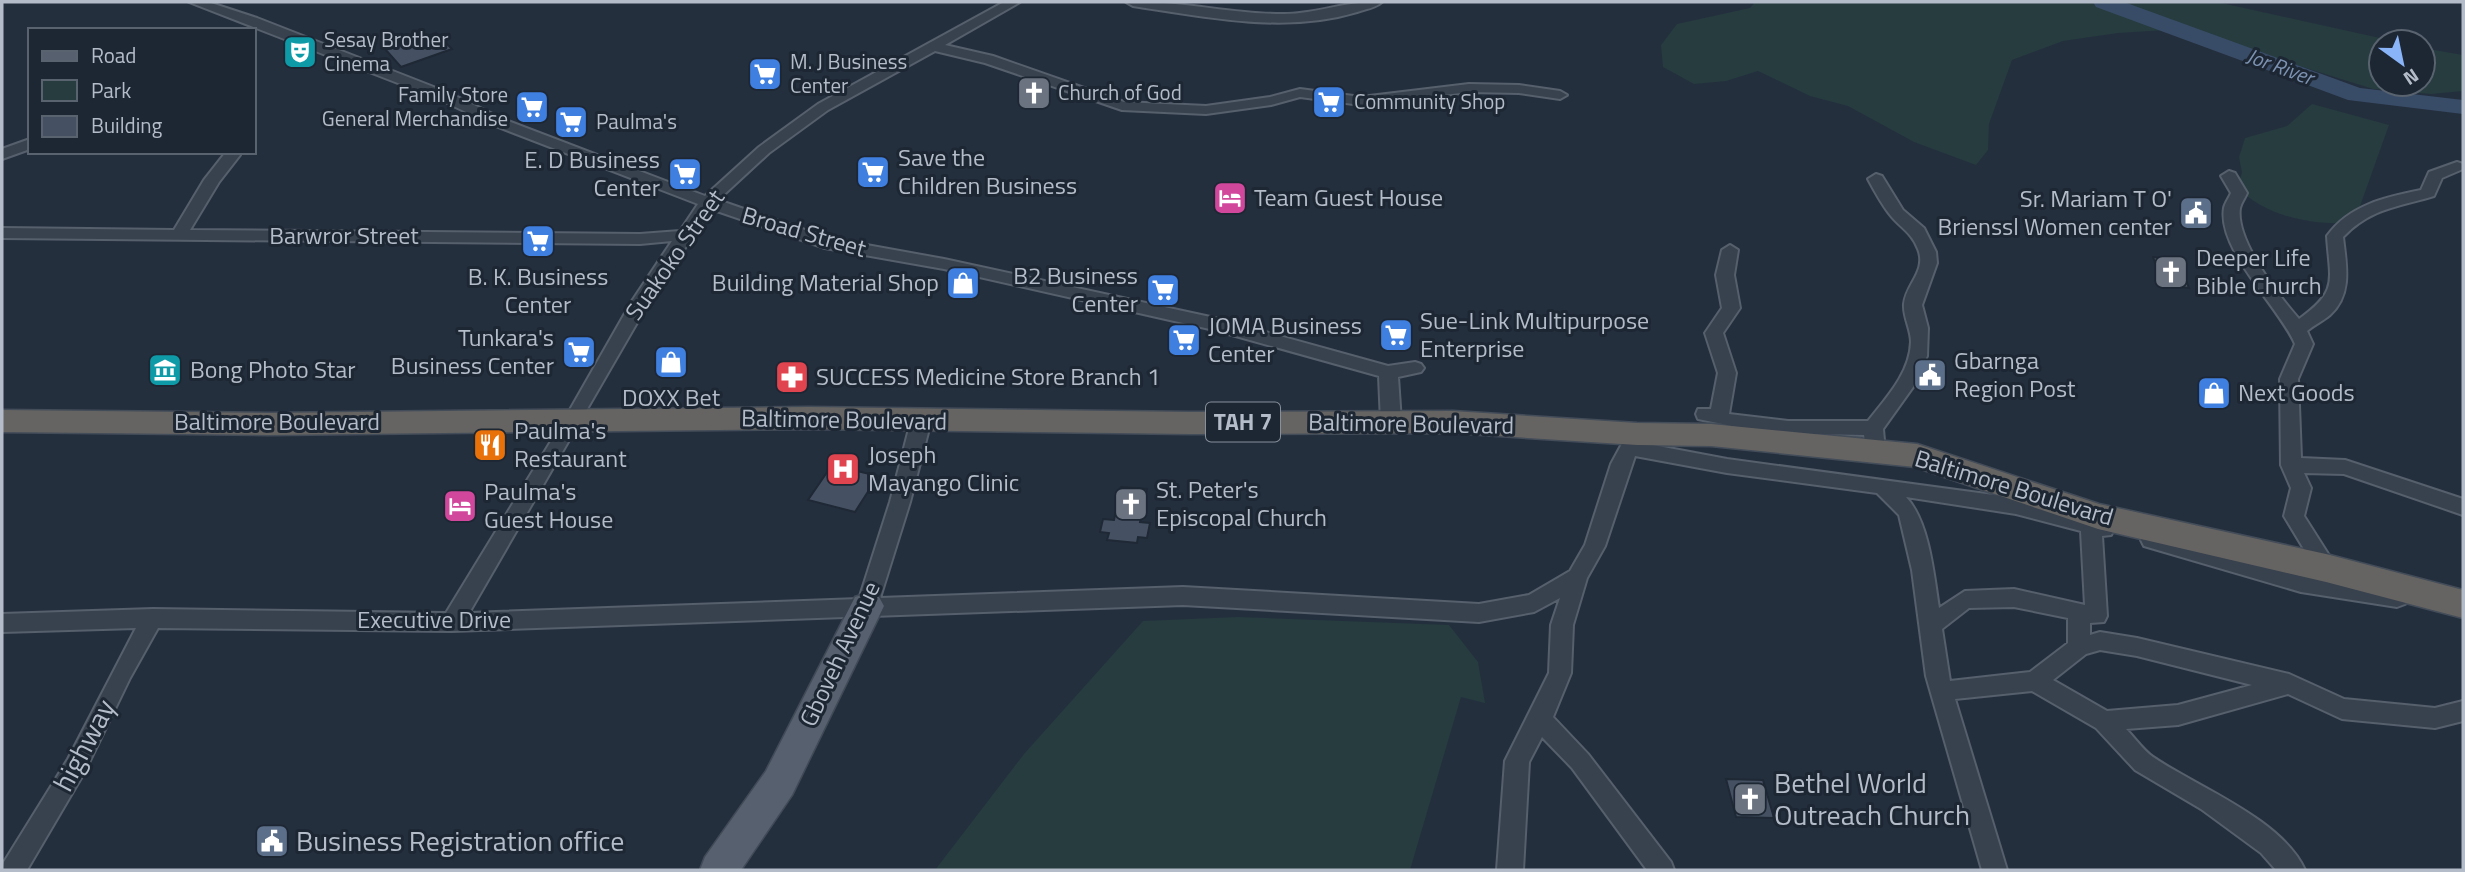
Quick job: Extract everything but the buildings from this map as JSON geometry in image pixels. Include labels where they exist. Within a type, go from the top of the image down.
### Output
[{"type":"highway","name":"Baltimore Boulevard","points":[[2,421],[268,424],[574,419],[1453,422],[1634,441],[1711,435],[1874,440],[2098,516],[2326,568],[2463,604]]},
{"type":"main road","name":"Gboveh Avenue","points":[[719,870],[779,783],[867,606]]},
{"type":"street","name":"Broad Street","points":[[196,2],[444,96],[498,122],[707,202],[825,243],[944,264],[1215,324],[1388,372]]},
{"type":"street","name":"Suakoko Street","points":[[452,622],[574,419],[641,301],[707,202],[764,150],[823,107],[1013,2]]},
{"type":"street","points":[[1133,2],[1274,20],[1310,18],[1375,2]]},
{"type":"street","points":[[931,45],[957,54],[988,59],[1122,106],[1206,110],[1271,101],[1300,93],[1361,101],[1417,96],[1444,89],[1519,89],[1560,94]]},
{"type":"street","points":[[2,154],[28,145]]},
{"type":"street","points":[[179,234],[212,180],[232,155]]},
{"type":"street","points":[[2298,330],[2308,319],[2326,308],[2340,279],[2336,236],[2346,223],[2395,200],[2428,192],[2435,175],[2457,167]]},
{"type":"street","points":[[2229,176],[2239,193],[2232,210],[2240,239],[2264,285],[2298,330],[2304,344],[2289,379],[2291,466],[2301,488],[2294,516],[2326,568]]},
{"type":"street","points":[[1730,250],[1725,275],[1731,308],[1714,334],[1727,373],[1712,416],[1874,440],[1908,383],[1917,356],[1920,330],[1913,307],[1916,293],[1930,267],[1928,254],[1916,228],[1909,225],[1884,196],[1876,179]]},
{"type":"street","name":"Barwror Street","points":[[2,233],[640,239],[687,235]]},
{"type":"street","points":[[1391,422],[1388,372],[1415,368]]},
{"type":"street","name":"Gboveh Avenue","points":[[867,606],[900,502],[921,421]]},
{"type":"street","points":[[1510,870],[1517,761],[1541,719],[1560,673],[1562,625],[1577,577],[1595,546],[1621,464],[1634,441],[1727,466],[1779,471],[2015,506],[2154,541],[2301,584],[2463,610]]},
{"type":"street","points":[[2291,466],[2345,467],[2463,507]]},
{"type":"street","points":[[1884,488],[1908,512],[1923,570],[1941,691],[1994,870]]},
{"type":"street","points":[[1930,625],[1965,600],[2014,598],[2096,617],[2091,526]]},
{"type":"street","name":"Executive Drive","points":[[2,623],[153,618],[452,622],[1183,596],[1479,613],[1534,603],[1577,577]]},
{"type":"street","points":[[2079,612],[2079,647]]},
{"type":"street","name":"highway","points":[[13,870],[75,766],[122,672],[153,618]]},
{"type":"street","points":[[1941,691],[2035,681],[2079,647],[2100,641],[2137,647],[2289,684],[2342,709],[2435,718],[2463,711]]},
{"type":"street","points":[[2035,681],[2104,722],[2143,763],[2210,802],[2270,845],[2292,870]]},
{"type":"street","points":[[2104,722],[2178,715],[2289,684]]},
{"type":"street","points":[[1541,719],[1580,761],[1662,870]]},
{"type":"green space","points":[[1755,2],[2217,2],[2367,35],[2367,87],[2182,29],[2118,33],[2063,41],[2012,60],[1989,124],[1988,150],[1976,165],[1914,142],[1848,106],[1810,96],[1758,71],[1726,81],[1694,84],[1663,67],[1661,45],[1677,24],[1750,8]]},
{"type":"green space","points":[[2437,50],[2463,55],[2463,91],[2437,93]]},
{"type":"green space","points":[[2312,104],[2389,125],[2359,209],[2346,223],[2317,222],[2287,216],[2259,204],[2237,186],[2242,173],[2239,157],[2245,138],[2287,126]]},
{"type":"green space","points":[[1238,617],[1449,625],[1478,662],[1485,703],[1461,697],[1410,870],[935,870],[1024,754],[1143,621]]},
{"type":"waterway","name":"Jor River","points":[[2104,2],[2356,95],[2463,107]]},
{"type":"place","name":"Sesay Brother Cinema","points":[[300,52]]},
{"type":"place","name":"M. J Business Center","points":[[765,74]]},
{"type":"place","name":"Church of God","points":[[1034,93]]},
{"type":"place","name":"Community Shop","points":[[1329,102]]},
{"type":"place","name":"Family Store General Merchandise","points":[[532,107]]},
{"type":"place","name":"Paulma's","points":[[571,122]]},
{"type":"place","name":"Save the Children Business","points":[[873,172]]},
{"type":"place","name":"E. D Business Center","points":[[685,174]]},
{"type":"place","name":"Team Guest House","points":[[1230,198]]},
{"type":"place","name":"Sr. Mariam T O' Brienssl Women center","points":[[2196,213]]},
{"type":"place","name":"B. K. Business Center","points":[[538,241]]},
{"type":"place","name":"Deeper Life Bible Church","points":[[2171,272]]},
{"type":"place","name":"Building Material Shop","points":[[963,283]]},
{"type":"place","name":"B2 Business Center","points":[[1163,290]]},
{"type":"place","name":"Sue-Link Multipurpose Enterprise","points":[[1396,335]]},
{"type":"place","name":"JOMA Business Center","points":[[1184,340]]},
{"type":"place","name":"Tunkara's Business Center","points":[[579,352]]},
{"type":"place","name":"DOXX Bet","points":[[671,362]]},
{"type":"place","name":"Bong Photo Star","points":[[165,370]]},
{"type":"place","name":"Gbarnga Region Post","points":[[1930,375]]},
{"type":"place","name":"SUCCESS Medicine Store Branch 1","points":[[792,377]]},
{"type":"place","name":"Next Goods","points":[[2214,393]]},
{"type":"place","name":"Paulma's Restaurant","points":[[490,445]]},
{"type":"place","name":"Joseph Mayango Clinic","points":[[843,469]]},
{"type":"place","name":"St. Peter's Episcopal Church","points":[[1131,504]]},
{"type":"place","name":"Paulma's Guest House","points":[[460,506]]},
{"type":"place","name":"Bethel World Outreach Church","points":[[1750,799]]},
{"type":"place","name":"Business Registration office","points":[[272,841]]}]
